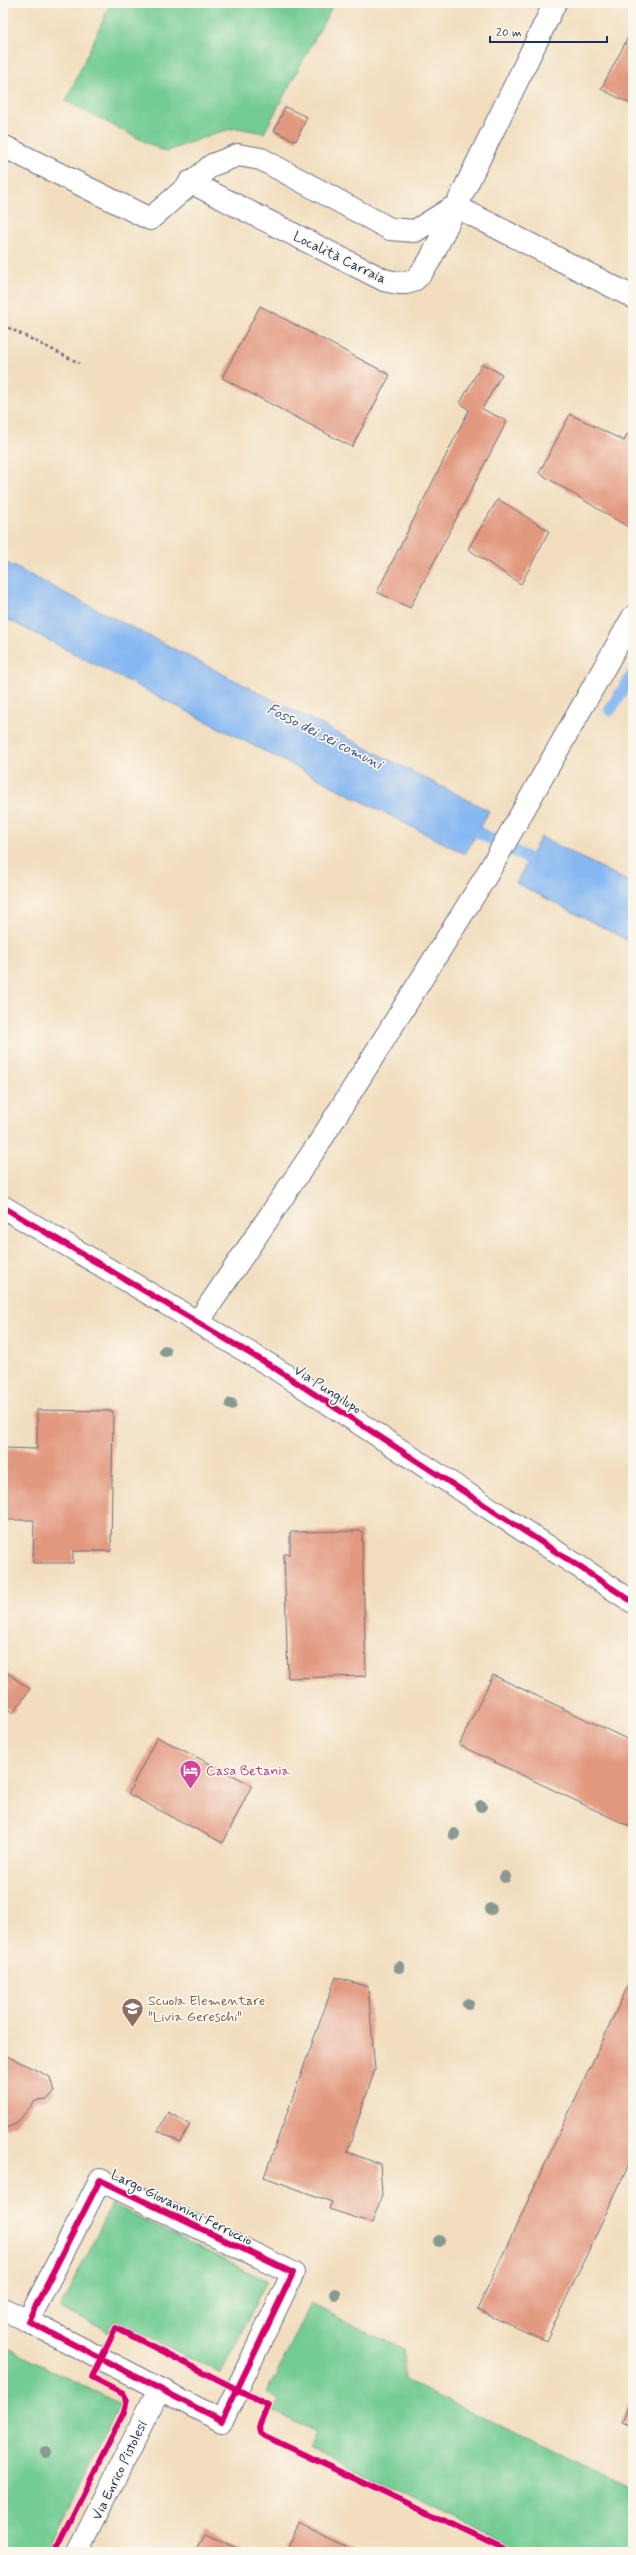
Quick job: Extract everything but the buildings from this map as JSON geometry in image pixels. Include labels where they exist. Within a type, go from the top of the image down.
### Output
[{"type":"street","name":"Località Carraia","points":[[190,182],[384,280],[398,283],[410,283],[419,278],[430,260],[555,3]]},
{"type":"street","points":[[3,146],[150,219],[190,182],[212,165],[238,156],[260,159],[390,229],[415,231],[455,206],[633,297]]},
{"type":"street","points":[[198,1322],[319,1143],[486,876],[633,617]]},
{"type":"street","name":"Via Pungilupo","points":[[3,1208],[280,1371],[633,1602]]},
{"type":"street","name":"Largo Giovannini Ferruccio","points":[[100,2180],[293,2273],[222,2421],[28,2321],[100,2180]]},
{"type":"street","points":[[3,2309],[28,2321]]},
{"type":"street","name":"Via Enrico Pistolesi","points":[[78,2552],[159,2388]]},
{"type":"path","points":[[3,325],[79,363]]},
{"type":"green space","points":[[111,3],[334,3],[264,133],[237,128],[215,133],[165,152],[66,101]]},
{"type":"green space","points":[[112,2204],[267,2281],[221,2373],[115,2321],[109,2332],[60,2308]]},
{"type":"green space","points":[[311,2304],[404,2350],[405,2381],[633,2488],[633,2552],[530,2552],[309,2448],[316,2433],[273,2411],[279,2400],[267,2393]]},
{"type":"green space","points":[[3,2346],[120,2404],[46,2552],[3,2552]]},
{"type":"water","points":[[3,561],[489,811],[465,854],[3,617]]},
{"type":"water","points":[[541,837],[633,884],[633,943],[516,883]]},
{"type":"waterway","points":[[610,710],[633,674]]},
{"type":"waterway","name":"Fosso dei sei comuni","points":[[464,825],[543,866]]},
{"type":"cycle path","points":[[3,1207],[273,1367],[633,1602]]},
{"type":"cycle path","points":[[100,2180],[293,2273],[222,2421],[28,2321],[100,2180]]},
{"type":"cycle path","points":[[54,2552],[124,2412],[127,2400],[123,2393],[92,2377],[116,2328],[268,2405],[259,2427],[260,2432],[265,2436],[508,2552]]},
{"type":"place","name":"Casa Betania","points":[[190,1790]]},
{"type":"place","name":"Scuola Elementare \"Livia Gereschi\"","points":[[133,2028]]}]
